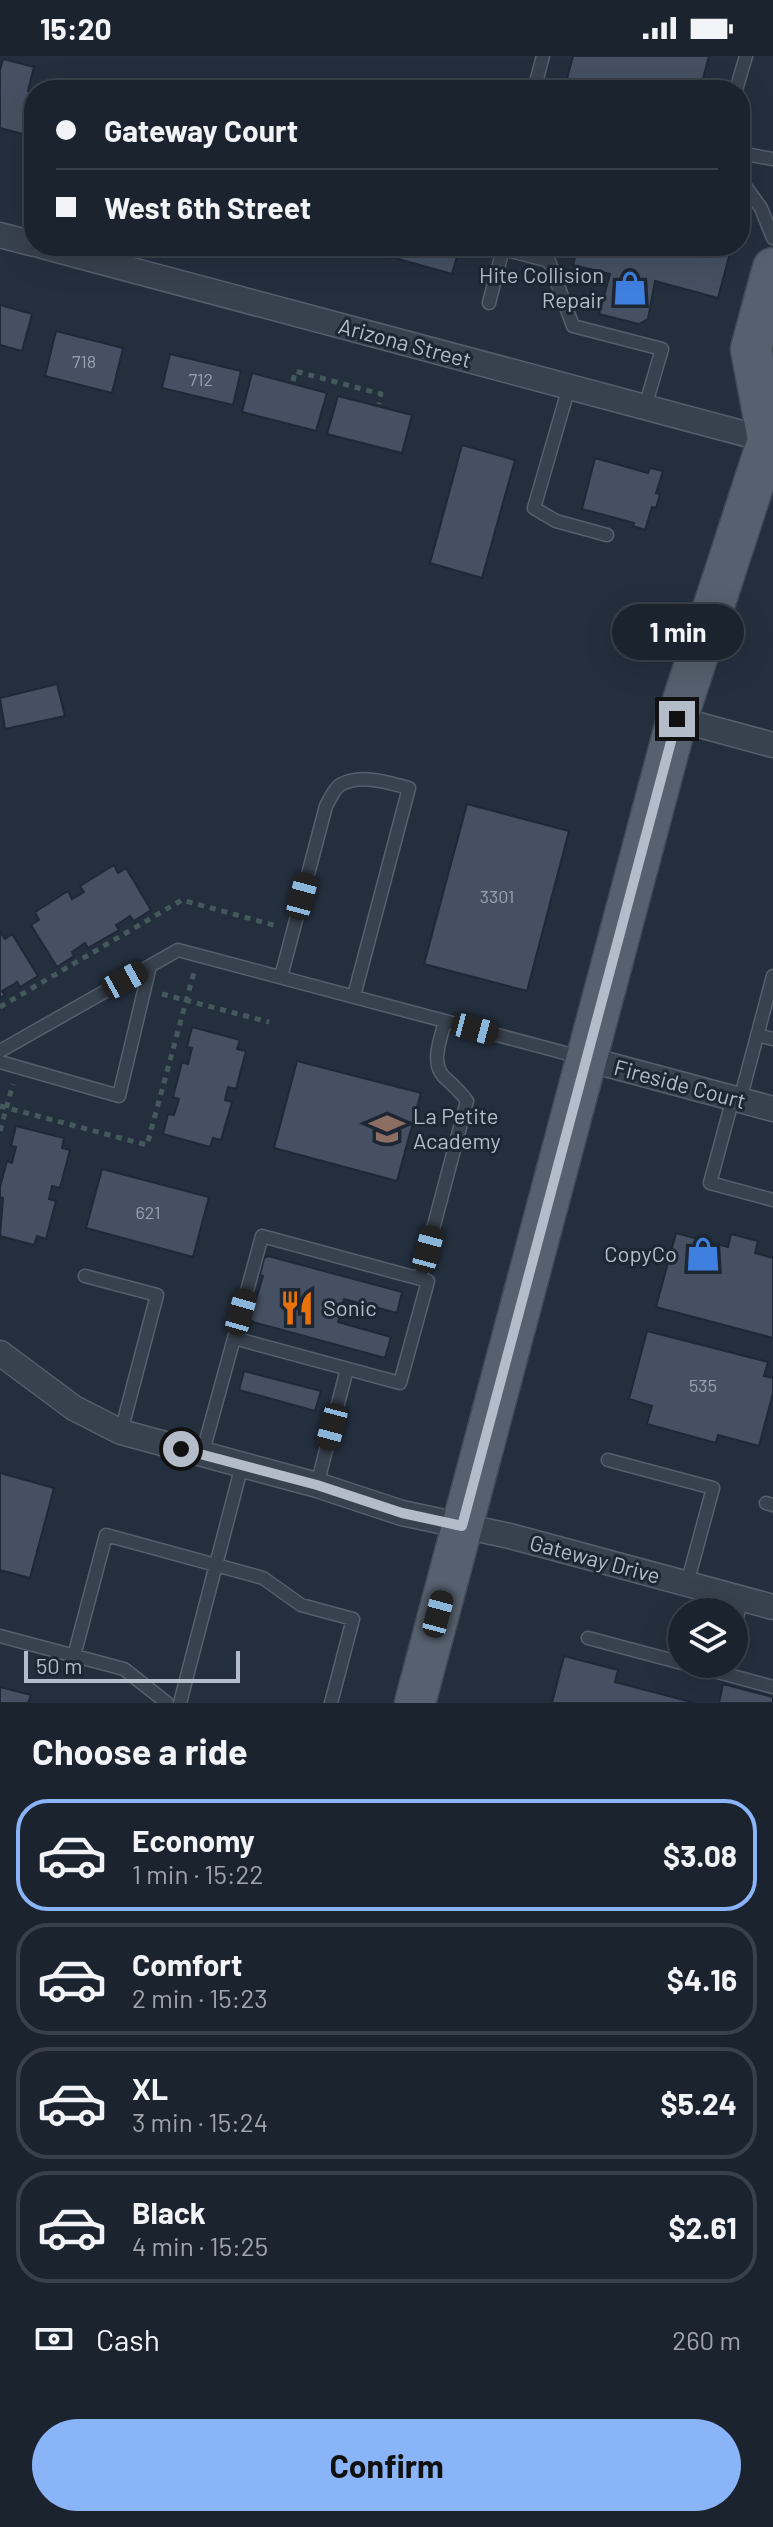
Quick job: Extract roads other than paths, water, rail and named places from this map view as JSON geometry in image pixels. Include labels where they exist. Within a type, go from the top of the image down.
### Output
[{"type":"main road","points":[[415,1703],[677,719],[772,439],[751,349],[773,268]]},
{"type":"street","points":[[0,235],[24,241]]},
{"type":"street","name":"Arizona Street","points":[[79,256],[772,439]]},
{"type":"street","points":[[677,719],[773,745]]},
{"type":"street","name":"Fireside Court","points":[[587,1059],[773,1109]]},
{"type":"street","name":"Gateway Drive","points":[[0,1353],[74,1408],[121,1432],[317,1485],[402,1513],[738,1598]]},
{"type":"street","name":"Gateway Drive","points":[[748,1601],[773,1607]]},
{"type":"lane","points":[[537,80],[543,56]]},
{"type":"lane","points":[[739,80],[746,56]]},
{"type":"lane","points":[[750,155],[773,159]]},
{"type":"lane","points":[[750,193],[761,208],[773,238]]},
{"type":"lane","points":[[489,303],[501,256]]},
{"type":"lane","points":[[530,256],[549,261],[573,326],[662,349],[645,407]]},
{"type":"lane","points":[[569,387],[534,508],[556,521],[607,535]]},
{"type":"lane","points":[[281,977],[326,806],[338,786],[354,780],[377,780],[409,788],[354,996]]},
{"type":"lane","points":[[0,1051],[178,950],[587,1059]]},
{"type":"lane","points":[[0,1062],[119,1096],[150,966]]},
{"type":"lane","points":[[773,976],[710,1183],[773,1200]]},
{"type":"lane","points":[[420,1278],[467,1101],[457,1087],[441,1075],[437,1057],[445,1021]]},
{"type":"lane","points":[[757,1035],[773,1039]]},
{"type":"lane","points":[[202,1455],[234,1338],[262,1236],[428,1281],[400,1383],[234,1338]]},
{"type":"lane","points":[[85,1276],[157,1295],[121,1432]]},
{"type":"lane","points":[[317,1485],[347,1369]]},
{"type":"lane","points":[[608,1460],[713,1488],[687,1584]]},
{"type":"lane","points":[[180,1703],[242,1465]]},
{"type":"lane","points":[[74,1656],[106,1535],[263,1578],[301,1605],[353,1619],[331,1703]]},
{"type":"lane","points":[[0,1636],[124,1669],[167,1703]]},
{"type":"lane","points":[[588,1638],[668,1659]]},
{"type":"lane","points":[[748,1678],[773,1687]]},
{"type":"place","name":"Hite Collision Repair","points":[[630,288]]},
{"type":"place","name":"La Petite Academy","points":[[387,1129]]},
{"type":"place","name":"CopyCo","points":[[703,1254]]},
{"type":"place","name":"Sonic","points":[[297,1308]]}]
